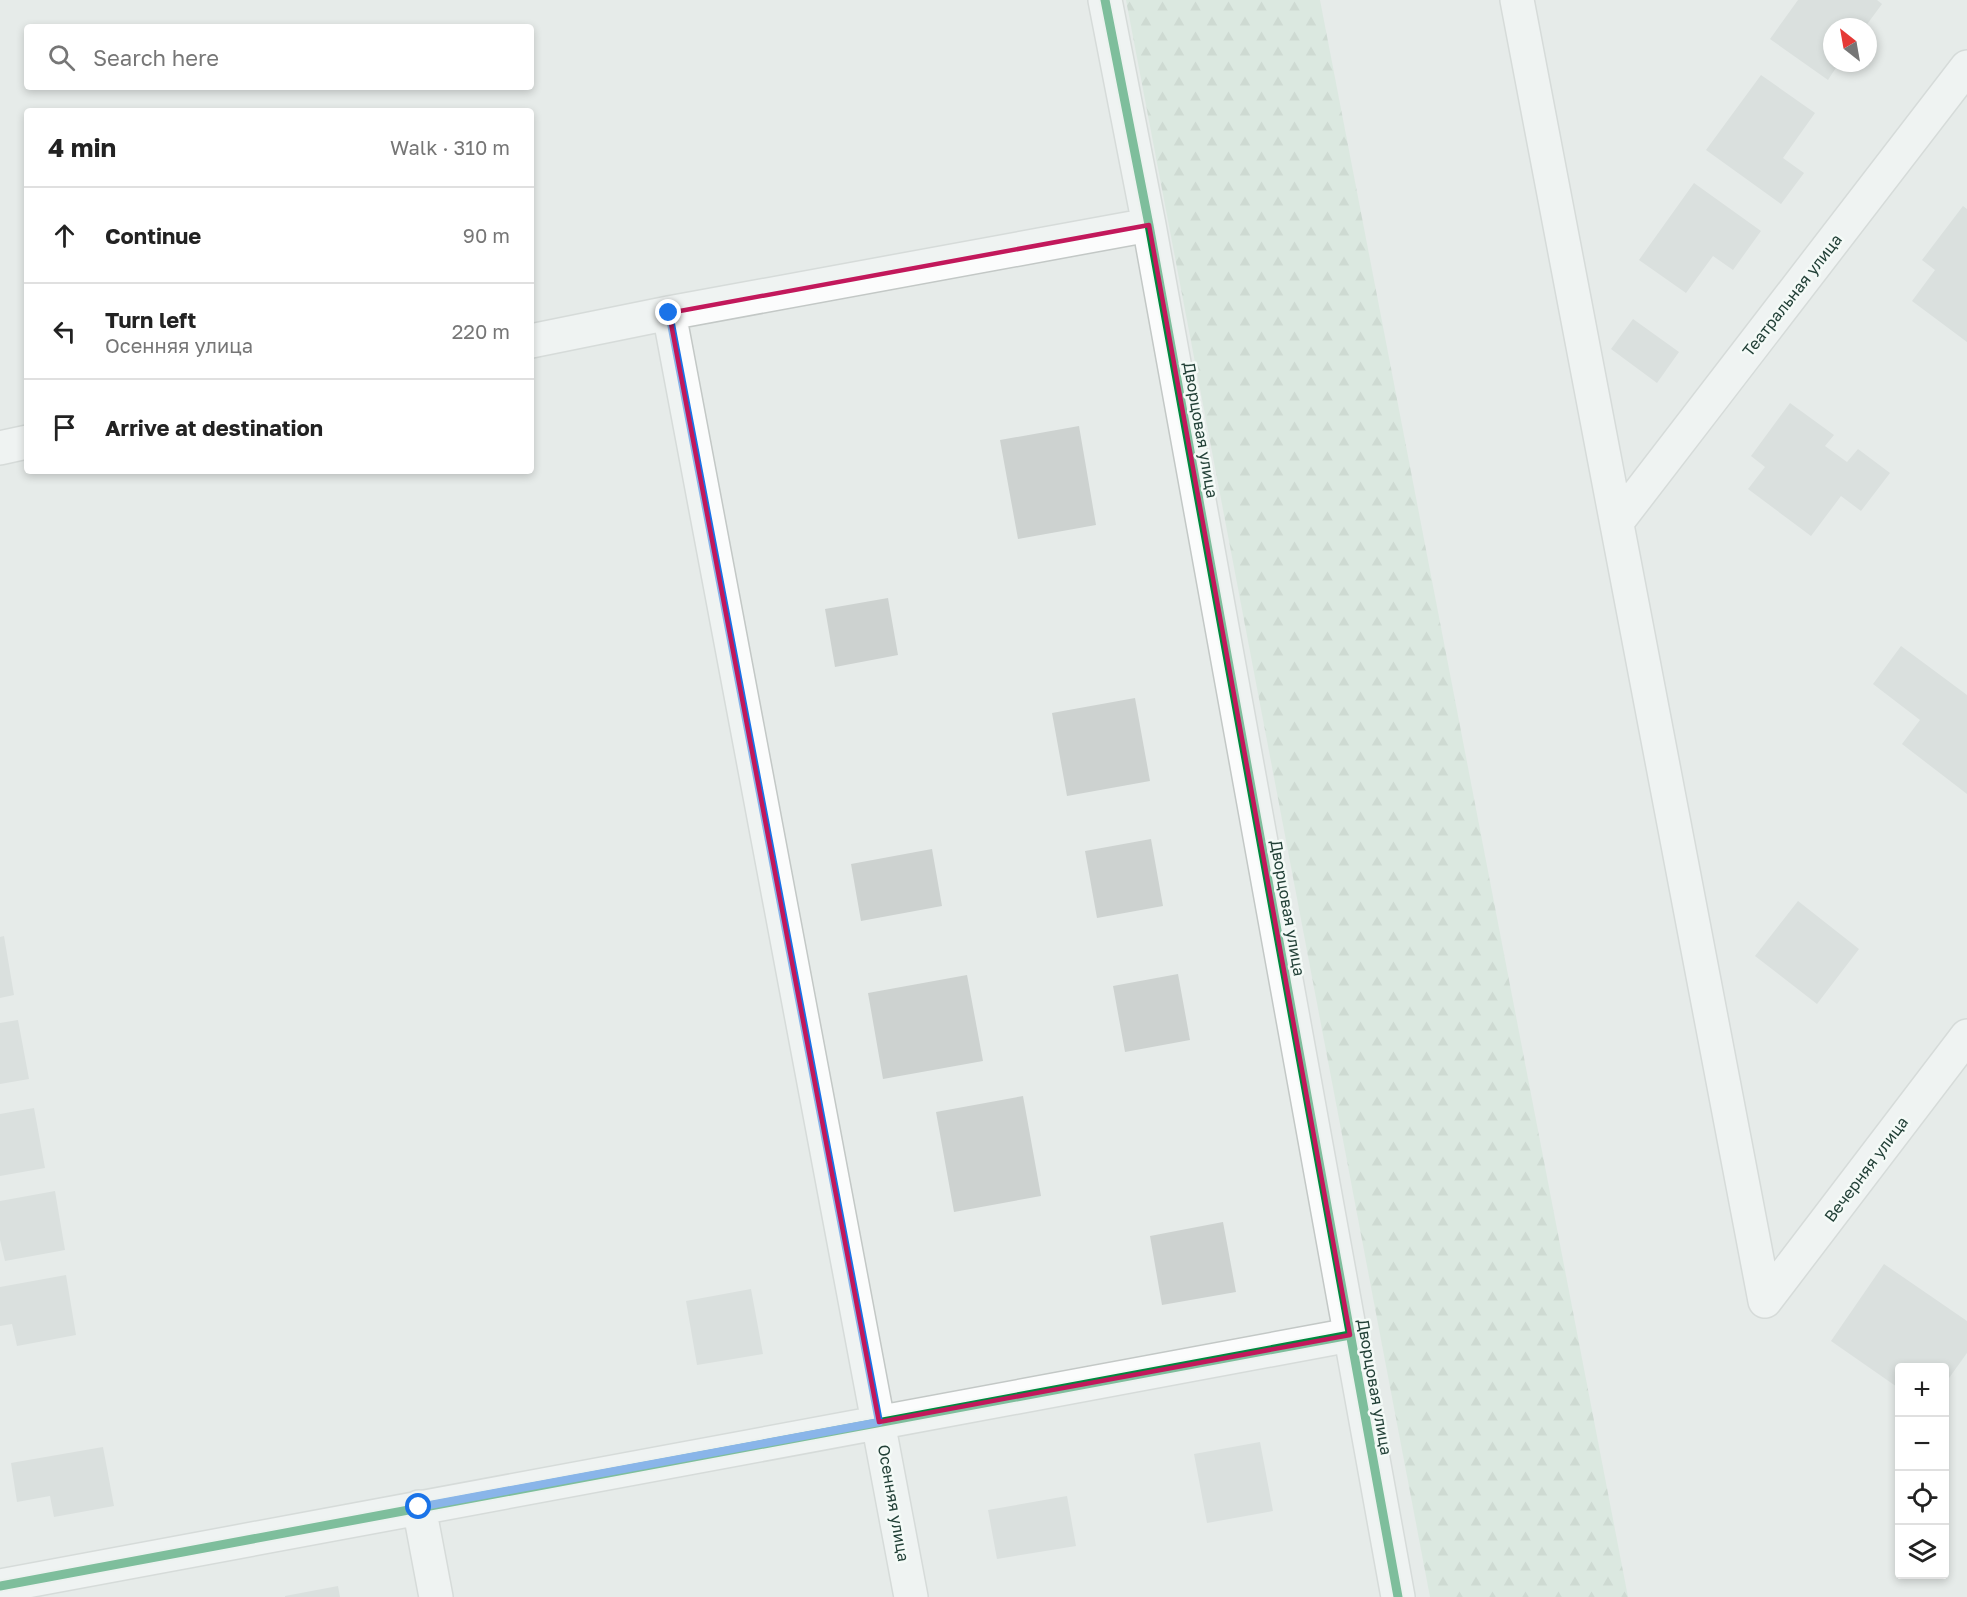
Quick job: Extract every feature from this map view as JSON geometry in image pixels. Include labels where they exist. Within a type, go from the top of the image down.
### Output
[{"type":"street","name":"Дворцовая улица","points":[[1105,0],[1149,225],[1398,1597]]},
{"type":"street","points":[[1517,0],[1617,522]]},
{"type":"street","name":"Театральная улица","points":[[1617,522],[1967,67]]},
{"type":"street","points":[[534,340],[669,313],[1149,225]]},
{"type":"street","name":"Осенняя улица","points":[[669,313],[911,1597]]},
{"type":"street","points":[[0,448],[24,443]]},
{"type":"street","name":"Вечерняя улица","points":[[1617,522],[1765,1302],[1967,1036]]},
{"type":"street","points":[[0,1586],[1350,1335]]},
{"type":"street","points":[[419,1507],[436,1597]]},
{"type":"highlighted area","points":[[1149,225],[1350,1335],[879,1422],[669,313]]},
{"type":"green space","points":[[1126,0],[1320,0],[1628,1597],[1430,1597]]},
{"type":"building","points":[[1798,0],[1877,0],[1882,4],[1872,18],[1823,18],[1823,72],[1833,72],[1828,80],[1770,39]]},
{"type":"building","points":[[1761,75],[1815,113],[1783,158],[1804,173],[1781,204],[1706,150]]},
{"type":"building","points":[[1694,183],[1761,231],[1733,270],[1713,256],[1686,293],[1639,260]]},
{"type":"building","points":[[1963,206],[1967,209],[1967,342],[1912,301],[1935,270],[1922,260]]},
{"type":"building","points":[[1633,319],[1679,352],[1657,383],[1611,349]]},
{"type":"building","points":[[1790,403],[1834,435],[1825,446],[1847,462],[1858,449],[1890,473],[1861,511],[1841,496],[1811,536],[1748,489],[1765,467],[1751,456]]},
{"type":"building","points":[[1079,426],[1096,525],[1018,539],[1000,440]]},
{"type":"building","points":[[888,598],[898,655],[835,667],[825,609]]},
{"type":"building","points":[[1901,646],[1967,695],[1967,794],[1902,744],[1920,720],[1873,684]]},
{"type":"building","points":[[1135,698],[1150,781],[1067,796],[1052,713]]},
{"type":"building","points":[[1151,839],[1163,906],[1097,918],[1085,851]]},
{"type":"building","points":[[932,849],[942,906],[861,921],[851,864]]},
{"type":"building","points":[[1798,901],[1859,949],[1817,1004],[1755,956]]},
{"type":"building","points":[[4,936],[14,995],[0,998],[0,937]]},
{"type":"building","points":[[1178,974],[1190,1040],[1125,1052],[1113,986]]},
{"type":"building","points":[[967,975],[983,1061],[883,1079],[868,993]]},
{"type":"building","points":[[18,1020],[29,1079],[0,1084],[0,1023]]},
{"type":"building","points":[[1023,1096],[1041,1196],[954,1212],[936,1112]]},
{"type":"building","points":[[34,1108],[45,1168],[0,1176],[0,1114]]},
{"type":"building","points":[[55,1191],[65,1250],[5,1261],[0,1240],[0,1201]]},
{"type":"building","points":[[1223,1222],[1236,1292],[1162,1305],[1150,1236]]},
{"type":"building","points":[[1884,1264],[1967,1321],[1967,1353],[1949,1378],[1949,1363],[1895,1363],[1895,1386],[1831,1341]]},
{"type":"building","points":[[66,1275],[76,1335],[17,1346],[12,1324],[0,1326],[0,1287]]},
{"type":"building","points":[[751,1289],[763,1354],[697,1365],[686,1301]]},
{"type":"building","points":[[1260,1442],[1273,1511],[1207,1523],[1194,1454]]},
{"type":"building","points":[[103,1447],[114,1506],[54,1517],[50,1496],[17,1502],[11,1463]]},
{"type":"building","points":[[1067,1496],[1076,1546],[997,1559],[988,1510]]},
{"type":"building","points":[[338,1586],[340,1597],[285,1597],[285,1596]]},
{"type":"cycle path","points":[[1105,0],[1149,225],[1398,1597]]},
{"type":"cycle path","points":[[0,1586],[1350,1335]]},
{"type":"route","points":[[419,1507],[879,1422],[669,313]]}]
